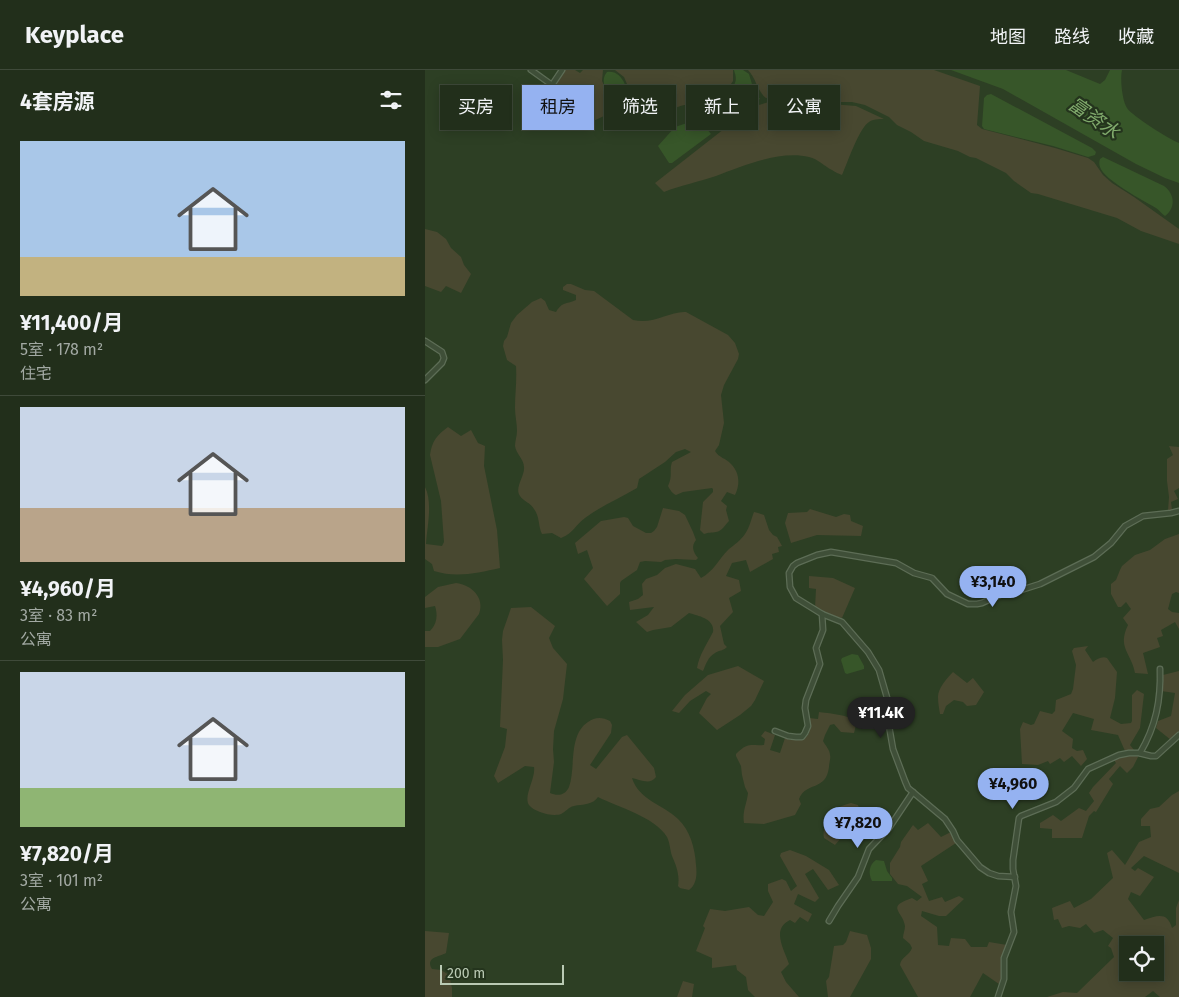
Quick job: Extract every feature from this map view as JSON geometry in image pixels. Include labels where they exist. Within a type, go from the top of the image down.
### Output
[{"type":"street","points":[[531,70],[552,84],[562,70]]},
{"type":"street","points":[[425,341],[442,352],[445,358],[425,380]]},
{"type":"street","points":[[1015,877],[998,876],[989,873],[980,866],[957,840],[953,830],[945,820],[909,788],[893,749],[889,726],[888,701],[879,670],[868,652],[842,622],[822,614],[796,598],[790,587],[789,573],[798,562],[831,552],[896,563],[914,573],[932,578],[947,594],[968,604],[977,604],[1002,594],[1040,584],[1093,557],[1111,543],[1124,527],[1143,516],[1171,513],[1179,510]]},
{"type":"street","points":[[775,731],[797,737],[805,733],[808,726],[805,708],[806,700],[820,664],[816,648],[823,630],[822,614]]},
{"type":"street","points":[[1140,753],[1149,738],[1155,719],[1160,692],[1160,669]]},
{"type":"street","points":[[998,997],[1004,978],[1004,958],[1013,932],[1011,913],[1016,886],[1013,857],[1019,818],[1056,802],[1074,788],[1089,769],[1122,754],[1140,753],[1156,756],[1179,735]]},
{"type":"street","points":[[829,921],[858,878],[869,849],[889,828],[913,792]]},
{"type":"shaded area","points":[[564,70],[575,70],[580,73],[583,70],[603,70],[604,116],[594,120],[594,85],[554,85]]},
{"type":"shaded area","points":[[615,70],[733,70],[733,81],[730,85],[686,85],[686,105],[676,108],[676,85],[628,85],[624,77]]},
{"type":"shaded area","points":[[748,70],[934,70],[980,86],[977,125],[982,129],[1088,158],[1094,162],[1103,175],[1112,183],[1179,229],[1179,244],[1141,231],[1117,218],[1031,193],[1006,173],[976,158],[924,141],[897,125],[889,117],[865,105],[840,102],[840,85],[768,85],[768,98],[766,98]]},
{"type":"shaded area","points":[[768,102],[768,130],[840,130],[840,105],[856,106],[884,119],[872,120],[861,131],[842,175],[812,158],[798,155],[761,160],[664,192],[655,183],[723,130],[758,130],[758,105]]},
{"type":"shaded area","points":[[425,229],[437,232],[446,239],[451,248],[461,257],[471,274],[461,293],[446,286],[441,292],[425,286]]},
{"type":"shaded area","points":[[567,284],[594,291],[633,320],[648,321],[686,312],[728,335],[735,343],[739,354],[721,395],[724,423],[719,445],[715,451],[734,468],[738,475],[738,487],[735,495],[727,492],[721,501],[727,506],[726,510],[729,521],[720,530],[704,534],[700,530],[703,502],[713,492],[712,488],[683,492],[676,495],[668,486],[672,462],[691,452],[685,449],[676,452],[665,462],[639,479],[637,488],[591,514],[565,536],[561,538],[552,533],[542,534],[536,512],[518,493],[524,467],[515,446],[517,431],[515,408],[516,366],[507,360],[503,346],[511,323],[532,302],[541,298],[545,301],[549,310],[556,312],[563,305],[576,300],[576,295],[563,290],[563,287]]},
{"type":"shaded area","points":[[448,427],[461,436],[471,430],[478,443],[485,446],[484,466],[497,530],[500,568],[475,573],[442,573],[434,571],[432,564],[425,559],[425,487],[429,500],[426,544],[442,546],[444,542],[441,501],[430,455],[436,439]]},
{"type":"shaded area","points":[[1169,446],[1179,447],[1179,488],[1174,491],[1178,499],[1171,502],[1172,510],[1168,511],[1167,459],[1173,455]]},
{"type":"shaded area","points":[[663,508],[679,511],[685,515],[696,540],[693,544],[693,549],[698,558],[696,560],[676,559],[661,562],[640,562],[637,570],[621,581],[620,594],[607,606],[584,579],[593,568],[587,550],[578,554],[575,543],[601,521],[624,517],[628,518],[633,526],[646,533],[651,533],[657,527]]},
{"type":"shaded area","points":[[810,509],[836,517],[844,514],[850,515],[851,521],[863,526],[861,536],[817,535],[791,543],[785,523],[788,513],[807,512]]},
{"type":"shaded area","points":[[754,512],[764,515],[769,530],[777,537],[782,546],[778,547],[779,552],[772,554],[773,559],[750,572],[746,560],[732,563],[726,576],[739,580],[741,591],[729,598],[733,612],[720,626],[724,644],[727,647],[711,657],[703,671],[697,668],[701,654],[713,632],[709,621],[689,613],[671,627],[647,632],[636,622],[648,615],[654,607],[630,610],[629,602],[643,595],[642,584],[646,579],[676,564],[695,569],[701,578],[743,536],[748,529]]},
{"type":"shaded area","points":[[1179,534],[1179,593],[1172,594],[1168,609],[1179,613],[1179,629],[1175,622],[1161,630],[1163,636],[1157,638],[1160,647],[1143,653],[1148,674],[1135,673],[1124,645],[1128,625],[1123,618],[1131,609],[1126,602],[1121,607],[1118,607],[1111,594],[1111,584],[1116,580],[1122,566],[1135,555],[1150,550],[1165,539]]},
{"type":"shaded area","points":[[809,576],[833,578],[855,588],[842,618],[829,615],[815,608],[816,589],[809,588]]},
{"type":"shaded area","points":[[456,583],[467,586],[476,593],[480,603],[479,614],[460,639],[438,647],[425,647],[425,631],[430,631],[437,616],[435,606],[425,608],[425,597],[438,587]]},
{"type":"shaded area","points":[[531,607],[555,626],[549,638],[553,648],[567,664],[563,699],[554,731],[554,762],[550,793],[555,795],[561,794],[569,787],[575,743],[582,728],[596,718],[610,721],[612,725],[611,733],[590,765],[596,769],[622,737],[627,735],[654,768],[656,777],[651,781],[632,778],[645,797],[678,819],[689,834],[694,852],[696,879],[689,890],[678,886],[677,870],[667,837],[645,818],[598,797],[591,803],[572,807],[558,815],[544,813],[531,808],[528,801],[528,792],[534,767],[525,766],[498,783],[494,776],[505,747],[507,729],[500,727],[503,631],[511,608]]},
{"type":"shaded area","points":[[1088,646],[1085,650],[1093,662],[1105,657],[1117,672],[1115,698],[1110,718],[1121,724],[1131,723],[1132,695],[1137,690],[1144,694],[1140,728],[1130,745],[1134,750],[1125,751],[1118,735],[1091,730],[1094,719],[1073,713],[1062,731],[1073,739],[1072,748],[1077,751],[1083,750],[1087,759],[1081,766],[1072,756],[1064,762],[1060,758],[1050,764],[1048,761],[1038,765],[1022,764],[1020,729],[1023,722],[1031,725],[1034,724],[1040,711],[1052,714],[1055,711],[1056,700],[1071,694],[1076,665],[1072,651],[1074,648]]},
{"type":"shaded area","points":[[738,666],[764,681],[751,706],[740,715],[717,730],[699,713],[711,694],[706,691],[690,701],[679,713],[672,711],[685,695],[708,675]]},
{"type":"shaded area","points":[[1179,671],[1179,731],[1171,740],[1156,728],[1158,721],[1171,716],[1175,693],[1161,691],[1163,675]]},
{"type":"shaded area","points":[[953,672],[967,683],[973,678],[984,692],[976,705],[967,706],[963,702],[954,700],[946,706],[943,714],[940,714],[939,690]]},
{"type":"shaded area","points":[[819,712],[848,717],[855,721],[856,724],[854,733],[841,732],[834,724],[830,725],[823,741],[830,753],[829,767],[824,780],[802,793],[799,799],[801,804],[795,815],[764,824],[744,823],[744,811],[748,793],[736,754],[746,746],[764,745],[765,739],[761,736],[765,731],[775,735],[770,750],[780,753],[785,738],[791,740],[806,737],[809,733],[809,718],[818,719]]},
{"type":"shaded area","points":[[1139,755],[1133,767],[1127,773],[1120,766],[1109,779],[1113,784],[1096,812],[1094,811],[1089,816],[1082,838],[1052,838],[1052,829],[1040,828],[1040,823],[1053,815],[1061,821],[1079,808],[1086,811],[1094,801],[1089,793],[1116,763],[1114,760],[1122,756]]},
{"type":"shaded area","points":[[1179,791],[1179,873],[1144,856],[1131,868],[1135,871],[1138,868],[1154,877],[1140,896],[1131,892],[1128,899],[1144,920],[1161,916],[1167,919],[1172,928],[1176,925],[1176,908],[1179,900],[1179,997],[1160,997],[1153,991],[1145,997],[1047,997],[1063,992],[1077,993],[1114,957],[1111,948],[1108,946],[1113,938],[1103,930],[1094,933],[1086,924],[1080,928],[1069,926],[1062,928],[1058,919],[1054,920],[1052,908],[1070,901],[1074,908],[1091,899],[1113,878],[1107,853],[1112,850],[1125,865],[1139,842],[1151,837],[1150,826],[1141,826],[1141,819],[1150,809],[1159,807]]},
{"type":"shaded area","points":[[851,803],[858,805],[860,811],[850,818],[853,824],[835,845],[824,838],[825,824],[834,810]]},
{"type":"shaded area","points":[[928,823],[941,837],[951,832],[956,843],[921,866],[928,881],[922,884],[929,901],[942,897],[945,902],[959,896],[964,899],[946,916],[922,911],[921,916],[937,927],[938,945],[949,946],[951,938],[965,939],[971,947],[987,947],[989,942],[1007,945],[1001,960],[1003,975],[999,984],[983,973],[970,997],[918,997],[900,965],[912,948],[903,938],[905,926],[897,907],[904,901],[912,898],[917,901],[922,897],[907,886],[898,884],[890,874],[890,863],[913,825],[918,830]]},
{"type":"shaded area","points":[[790,850],[806,856],[829,870],[839,885],[828,890],[813,869],[805,874],[819,898],[815,902],[798,894],[794,904],[812,914],[808,922],[800,917],[795,923],[790,920],[781,929],[782,946],[789,964],[781,972],[786,982],[799,997],[755,997],[748,990],[746,977],[737,970],[736,965],[712,968],[712,958],[696,951],[710,909],[725,911],[749,907],[758,915],[764,916],[773,902],[768,891],[768,884],[782,879],[786,881],[791,891],[797,886],[780,856],[781,853]]},
{"type":"shaded area","points":[[425,931],[449,933],[446,953],[434,958],[430,965],[432,969],[441,970],[449,975],[452,997],[425,997]]},
{"type":"shaded area","points":[[850,931],[867,935],[871,948],[871,959],[850,997],[828,997],[826,981],[829,977],[834,946],[843,945]]},
{"type":"shaded area","points":[[683,981],[694,984],[692,997],[677,997]]},
{"type":"water","points":[[734,70],[743,70],[749,74],[752,85],[734,85],[736,76]]},
{"type":"water","name":"富资水","points":[[951,70],[1066,70],[1100,84],[1105,80],[1110,70],[1122,70],[1121,79],[1124,100],[1130,112],[1179,143],[1179,183],[1136,164],[1003,89]]},
{"type":"water","points":[[607,72],[613,72],[621,78],[625,85],[604,85]]},
{"type":"water","points":[[991,94],[1092,148],[1096,152],[1095,155],[1088,157],[1053,146],[984,129],[982,126],[984,98]]},
{"type":"water","points":[[686,123],[686,130],[708,130],[711,134],[672,163],[669,163],[658,146],[672,130],[676,130],[676,127]]},
{"type":"water","points":[[1103,157],[1168,189],[1173,201],[1169,213],[1165,216],[1156,208],[1125,190],[1109,178],[1103,172],[1099,163]]},
{"type":"water","points":[[852,654],[858,655],[864,669],[847,674],[841,660]]},
{"type":"water","points":[[876,860],[884,861],[892,881],[872,881],[870,869]]}]
